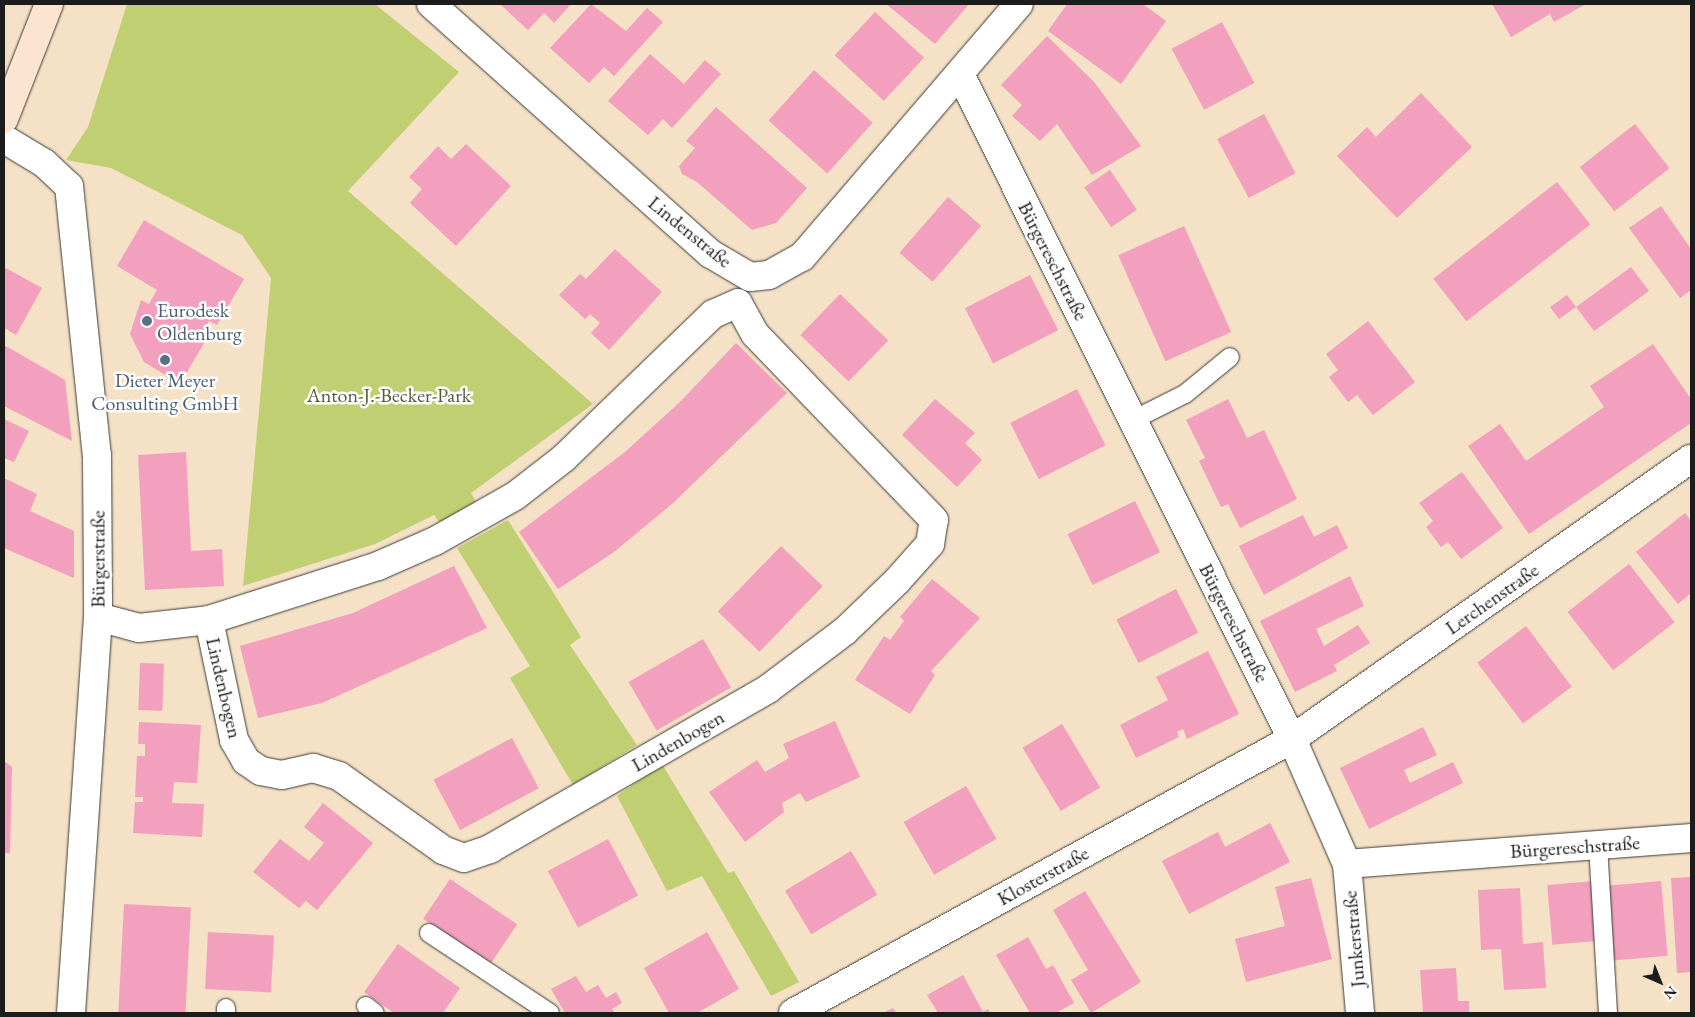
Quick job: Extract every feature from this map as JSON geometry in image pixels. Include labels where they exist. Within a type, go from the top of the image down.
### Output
[{"type":"main road","points":[[4,119],[49,4]]},
{"type":"street","name":"Lindenstraße","points":[[431,4],[712,254],[750,276],[769,275],[802,257],[961,76],[1019,4]]},
{"type":"street","name":"Bürgereschstraße","points":[[961,76],[1292,739],[1347,864],[1691,838]]},
{"type":"street","name":"Bürgerstraße","points":[[4,139],[44,163],[69,186],[97,455],[98,617],[71,1013]]},
{"type":"street","points":[[738,303],[750,276]]},
{"type":"street","name":"Lindenbogen","points":[[98,617],[139,628],[209,620],[378,566],[435,541],[515,496],[564,458],[713,314],[738,303],[755,334],[934,520],[930,544],[897,581],[845,631],[768,689],[490,849],[464,858],[444,850],[339,776],[313,768],[282,775],[261,770],[246,761],[234,740],[209,620]]},
{"type":"street","name":"Lerchenstraße","points":[[1292,739],[1691,459]]},
{"type":"street","name":"Klosterstraße","points":[[793,1013],[1292,739]]},
{"type":"street","name":"Junkerstraße","points":[[1347,864],[1360,1013]]},
{"type":"lane","points":[[1133,420],[1185,394],[1230,357]]},
{"type":"lane","points":[[1598,845],[1608,1013]]},
{"type":"lane","points":[[429,933],[550,1013]]},
{"type":"green space","name":"Anton-J.-Becker-Park","points":[[127,4],[375,4],[459,72],[348,191],[593,404],[471,493],[479,507],[443,527],[434,515],[375,544],[243,586],[271,278],[242,235],[111,168],[66,160],[88,127]]},
{"type":"green space","points":[[508,520],[581,637],[570,645],[637,745],[573,785],[510,678],[530,666],[457,548]]},
{"type":"green space","points":[[662,764],[728,873],[734,871],[799,982],[771,996],[702,876],[667,891],[617,796]]},
{"type":"building","points":[[500,4],[571,4],[554,23],[544,13],[528,30]]},
{"type":"building","points":[[591,4],[626,31],[647,8],[663,22],[614,76],[604,67],[589,83],[550,48]]},
{"type":"building","points":[[886,4],[969,4],[935,44]]},
{"type":"building","points":[[1067,4],[1143,4],[1166,21],[1121,84],[1048,31]]},
{"type":"building","points":[[1492,4],[1586,4],[1554,22],[1550,14],[1511,37]]},
{"type":"building","points":[[875,12],[924,58],[884,101],[835,55]]},
{"type":"building","points":[[1222,22],[1254,83],[1204,110],[1172,49]]},
{"type":"building","points":[[1047,36],[1095,83],[1141,146],[1092,175],[1057,124],[1040,141],[1012,116],[1022,105],[1001,85]]},
{"type":"building","points":[[650,54],[684,84],[705,60],[721,74],[672,128],[663,119],[648,135],[608,101]]},
{"type":"building","points":[[814,70],[873,123],[827,173],[768,121]]},
{"type":"building","points":[[1421,93],[1472,147],[1397,218],[1337,156],[1367,127],[1376,137]]},
{"type":"building","points":[[716,107],[807,188],[776,223],[752,230],[697,182],[682,174],[679,166],[695,148],[686,141]]},
{"type":"building","points":[[1264,114],[1295,173],[1249,198],[1217,139]]},
{"type":"building","points":[[1635,124],[1669,168],[1614,211],[1580,167]]},
{"type":"building","points":[[466,144],[511,186],[456,246],[410,203],[422,189],[409,177],[438,146],[451,159]]},
{"type":"building","points":[[1110,170],[1137,210],[1111,227],[1084,187]]},
{"type":"building","points":[[1557,182],[1590,225],[1467,321],[1433,279]]},
{"type":"building","points":[[948,197],[981,226],[933,282],[899,253]]},
{"type":"building","points":[[1661,206],[1691,249],[1691,290],[1680,298],[1629,228]]},
{"type":"building","points":[[144,220],[244,279],[217,325],[209,321],[201,335],[207,338],[180,384],[144,362],[130,334],[141,300],[149,304],[157,290],[117,266]]},
{"type":"building","points":[[1184,226],[1231,332],[1165,361],[1118,255]]},
{"type":"building","points":[[615,249],[662,292],[609,350],[591,333],[600,323],[590,314],[585,319],[559,295],[580,274],[586,279]]},
{"type":"building","points":[[4,267],[42,288],[16,335],[4,328]]},
{"type":"building","points":[[1631,267],[1649,291],[1594,331],[1576,307]]},
{"type":"building","points":[[1030,275],[1058,330],[993,363],[965,308]]},
{"type":"building","points":[[840,294],[888,341],[849,382],[800,335]]},
{"type":"building","points":[[1567,295],[1576,307],[1559,319],[1550,307]]},
{"type":"building","points":[[1368,321],[1415,382],[1373,415],[1357,395],[1348,402],[1329,377],[1338,370],[1326,354]]},
{"type":"building","points":[[736,343],[787,393],[673,503],[614,552],[558,589],[519,532],[625,452],[681,401]]},
{"type":"building","points":[[1653,344],[1691,399],[1691,423],[1529,534],[1468,446],[1500,424],[1526,461],[1604,407],[1590,386]]},
{"type":"building","points":[[4,345],[65,380],[72,441],[4,406]]},
{"type":"building","points":[[1077,389],[1106,445],[1039,479],[1010,423]]},
{"type":"building","points":[[935,399],[975,433],[965,443],[982,460],[957,487],[902,435]]},
{"type":"building","points":[[1228,399],[1247,438],[1264,430],[1297,499],[1240,528],[1228,504],[1221,507],[1199,461],[1205,458],[1186,420]]},
{"type":"building","points":[[4,419],[29,431],[14,462],[4,458]]},
{"type":"building","points":[[186,452],[191,551],[222,549],[224,586],[145,590],[138,455]]},
{"type":"building","points":[[1462,472],[1503,528],[1461,559],[1448,542],[1441,547],[1426,527],[1433,521],[1419,503]]},
{"type":"building","points":[[4,478],[37,494],[30,511],[74,531],[74,578],[4,548]]},
{"type":"building","points":[[1135,501],[1160,552],[1093,585],[1068,534]]},
{"type":"building","points":[[1685,513],[1691,521],[1691,593],[1678,604],[1636,552]]},
{"type":"building","points":[[1303,515],[1314,537],[1337,525],[1348,548],[1264,595],[1239,546]]},
{"type":"building","points":[[781,546],[823,586],[760,652],[718,611]]},
{"type":"building","points":[[1629,564],[1675,622],[1613,670],[1568,612]]},
{"type":"building","points":[[454,566],[487,628],[322,703],[258,718],[240,646],[353,613]]},
{"type":"building","points":[[1350,576],[1364,606],[1316,629],[1324,646],[1358,625],[1370,643],[1334,665],[1337,671],[1295,692],[1260,621]]},
{"type":"building","points":[[932,579],[980,618],[931,671],[935,675],[910,714],[855,680],[884,636],[890,640],[904,621],[900,617]]},
{"type":"building","points":[[1176,589],[1198,633],[1139,663],[1116,619]]},
{"type":"building","points":[[1526,626],[1572,687],[1523,723],[1477,663]]},
{"type":"building","points":[[703,639],[731,687],[657,730],[629,682]]},
{"type":"building","points":[[1208,651],[1239,714],[1187,739],[1183,729],[1177,732],[1179,737],[1136,758],[1120,725],[1168,700],[1156,677]]},
{"type":"building","points":[[140,663],[164,664],[162,711],[138,710]]},
{"type":"building","points":[[835,721],[860,777],[806,802],[800,793],[782,803],[784,812],[745,842],[709,792],[757,760],[765,772],[789,758],[783,744]]},
{"type":"building","points":[[139,722],[201,725],[197,783],[174,782],[172,803],[204,804],[202,837],[133,833],[135,802],[143,802],[143,797],[135,797],[137,756],[145,756],[145,744],[138,744]]},
{"type":"building","points":[[1062,724],[1100,787],[1061,811],[1023,748]]},
{"type":"building","points":[[1423,727],[1437,755],[1404,770],[1410,783],[1453,762],[1463,783],[1369,829],[1340,768]]},
{"type":"building","points":[[512,738],[539,788],[460,830],[433,780]]},
{"type":"building","points":[[4,761],[12,767],[10,853],[4,853]]},
{"type":"building","points":[[966,786],[997,839],[934,875],[904,822]]},
{"type":"building","points":[[323,803],[373,843],[317,910],[306,901],[299,908],[253,872],[280,839],[309,861],[324,843],[304,827]]},
{"type":"building","points":[[1270,823],[1290,862],[1189,914],[1162,861],[1218,832],[1225,847]]},
{"type":"building","points":[[608,839],[638,896],[578,927],[548,871]]},
{"type":"building","points":[[851,851],[877,895],[811,934],[785,891]]},
{"type":"building","points":[[1691,877],[1691,972],[1677,973],[1671,878]]},
{"type":"building","points":[[1311,878],[1332,959],[1246,982],[1235,939],[1285,926],[1275,887]]},
{"type":"building","points":[[450,879],[517,924],[490,964],[423,919]]},
{"type":"building","points":[[1594,881],[1599,941],[1552,945],[1547,885]]},
{"type":"building","points":[[1661,881],[1668,956],[1614,960],[1607,886]]},
{"type":"building","points":[[1520,888],[1523,944],[1543,942],[1546,988],[1504,990],[1501,949],[1481,950],[1478,890]]},
{"type":"building","points":[[1085,891],[1141,982],[1091,1013],[1071,980],[1088,970],[1053,910]]},
{"type":"building","points":[[124,904],[191,908],[185,1013],[118,1013]]},
{"type":"building","points":[[208,932],[274,935],[271,992],[205,989]]},
{"type":"building","points":[[707,932],[739,989],[697,1013],[669,1013],[644,968]]},
{"type":"building","points":[[1028,937],[1046,969],[1053,965],[1074,1003],[1056,1013],[1030,1013],[996,955]]},
{"type":"building","points":[[398,944],[460,988],[443,1013],[394,1013],[364,992]]},
{"type":"building","points":[[1456,968],[1458,1001],[1469,1001],[1469,1013],[1423,1013],[1420,970]]},
{"type":"building","points":[[963,975],[983,1012],[988,1009],[990,1013],[938,1013],[927,995]]},
{"type":"building","points":[[576,976],[586,992],[598,985],[606,998],[616,992],[622,1003],[612,1009],[615,1013],[565,1013],[551,989]]},
{"type":"building","points":[[893,1008],[896,1013],[883,1013]]},
{"type":"place","name":"Eurodesk Oldenburg","points":[[147,321]]},
{"type":"place","name":"Dieter Meyer Consulting GmbH","points":[[165,360]]}]
